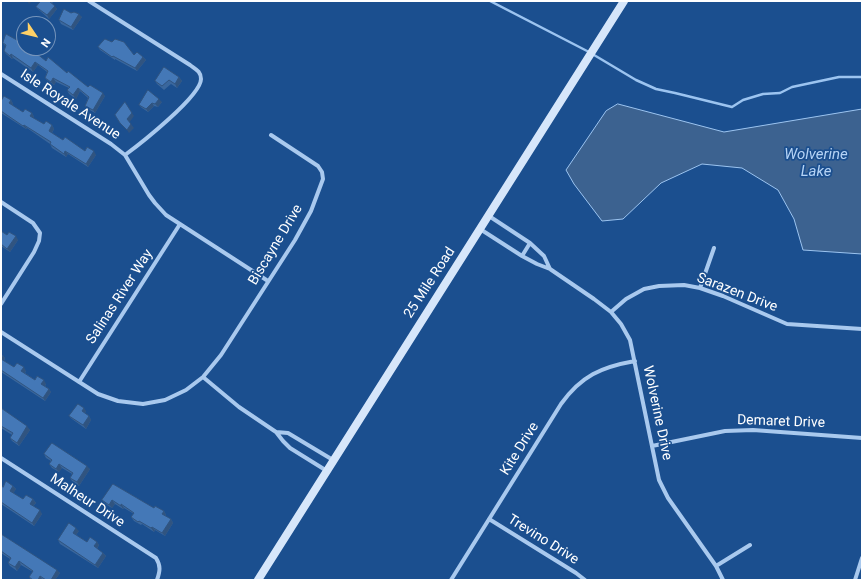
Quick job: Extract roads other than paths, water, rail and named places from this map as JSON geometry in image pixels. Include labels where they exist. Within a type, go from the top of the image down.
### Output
[{"type":"street","points":[[89,1],[199,71],[201,78],[196,89],[172,117],[126,156]]},
{"type":"street","name":"25 Mile Road","points":[[258,580],[624,1]]},
{"type":"street","name":"Isle Royale Avenue","points":[[1,74],[100,136],[126,156],[155,203],[166,215],[268,281]]},
{"type":"street","name":"Biscayne Drive","points":[[1,332],[98,394],[118,401],[143,404],[165,400],[186,390],[203,377],[221,355],[304,223],[311,210],[323,179],[322,172],[318,166],[271,135]]},
{"type":"street","points":[[1,202],[33,223],[40,234],[39,241],[34,252],[1,304]]},
{"type":"street","name":"Wolverine Drive","points":[[489,216],[530,243],[544,256],[550,269]]},
{"type":"street","name":"Salinas River Way","points":[[79,382],[180,224]]},
{"type":"street","name":"Wolverine Drive","points":[[480,229],[522,256],[550,269],[611,312],[621,324],[630,340],[659,480],[668,498],[716,566],[723,580]]},
{"type":"street","points":[[522,256],[530,243]]},
{"type":"street","points":[[700,288],[714,248]]},
{"type":"street","name":"Sarazen Drive","points":[[611,312],[626,299],[644,289],[672,284],[700,288],[787,324],[862,329]]},
{"type":"street","name":"Kite Drive","points":[[451,580],[569,393],[588,376],[599,370],[616,364],[635,361]]},
{"type":"street","points":[[203,377],[234,403],[276,432],[290,448],[327,471]]},
{"type":"street","name":"Demaret Drive","points":[[652,446],[725,431],[753,430],[862,438]]},
{"type":"street","points":[[276,432],[288,433],[333,460]]},
{"type":"street","name":"Malheur Drive","points":[[1,458],[156,558],[160,564],[160,572],[157,580]]},
{"type":"street","name":"Trevino Drive","points":[[489,519],[585,580]]},
{"type":"street","points":[[716,566],[750,545]]},
{"type":"street","points":[[855,580],[862,558]]},
{"type":"water","name":"Wolverine Lake","points":[[618,104],[724,132],[862,109],[862,254],[803,250],[794,219],[778,190],[742,168],[702,164],[661,183],[623,219],[602,221],[574,184],[566,170],[606,111]]},
{"type":"waterway","points":[[490,1],[589,52],[636,80],[656,89],[732,107],[743,100],[763,94],[780,93],[792,87],[839,77],[862,77]]}]
